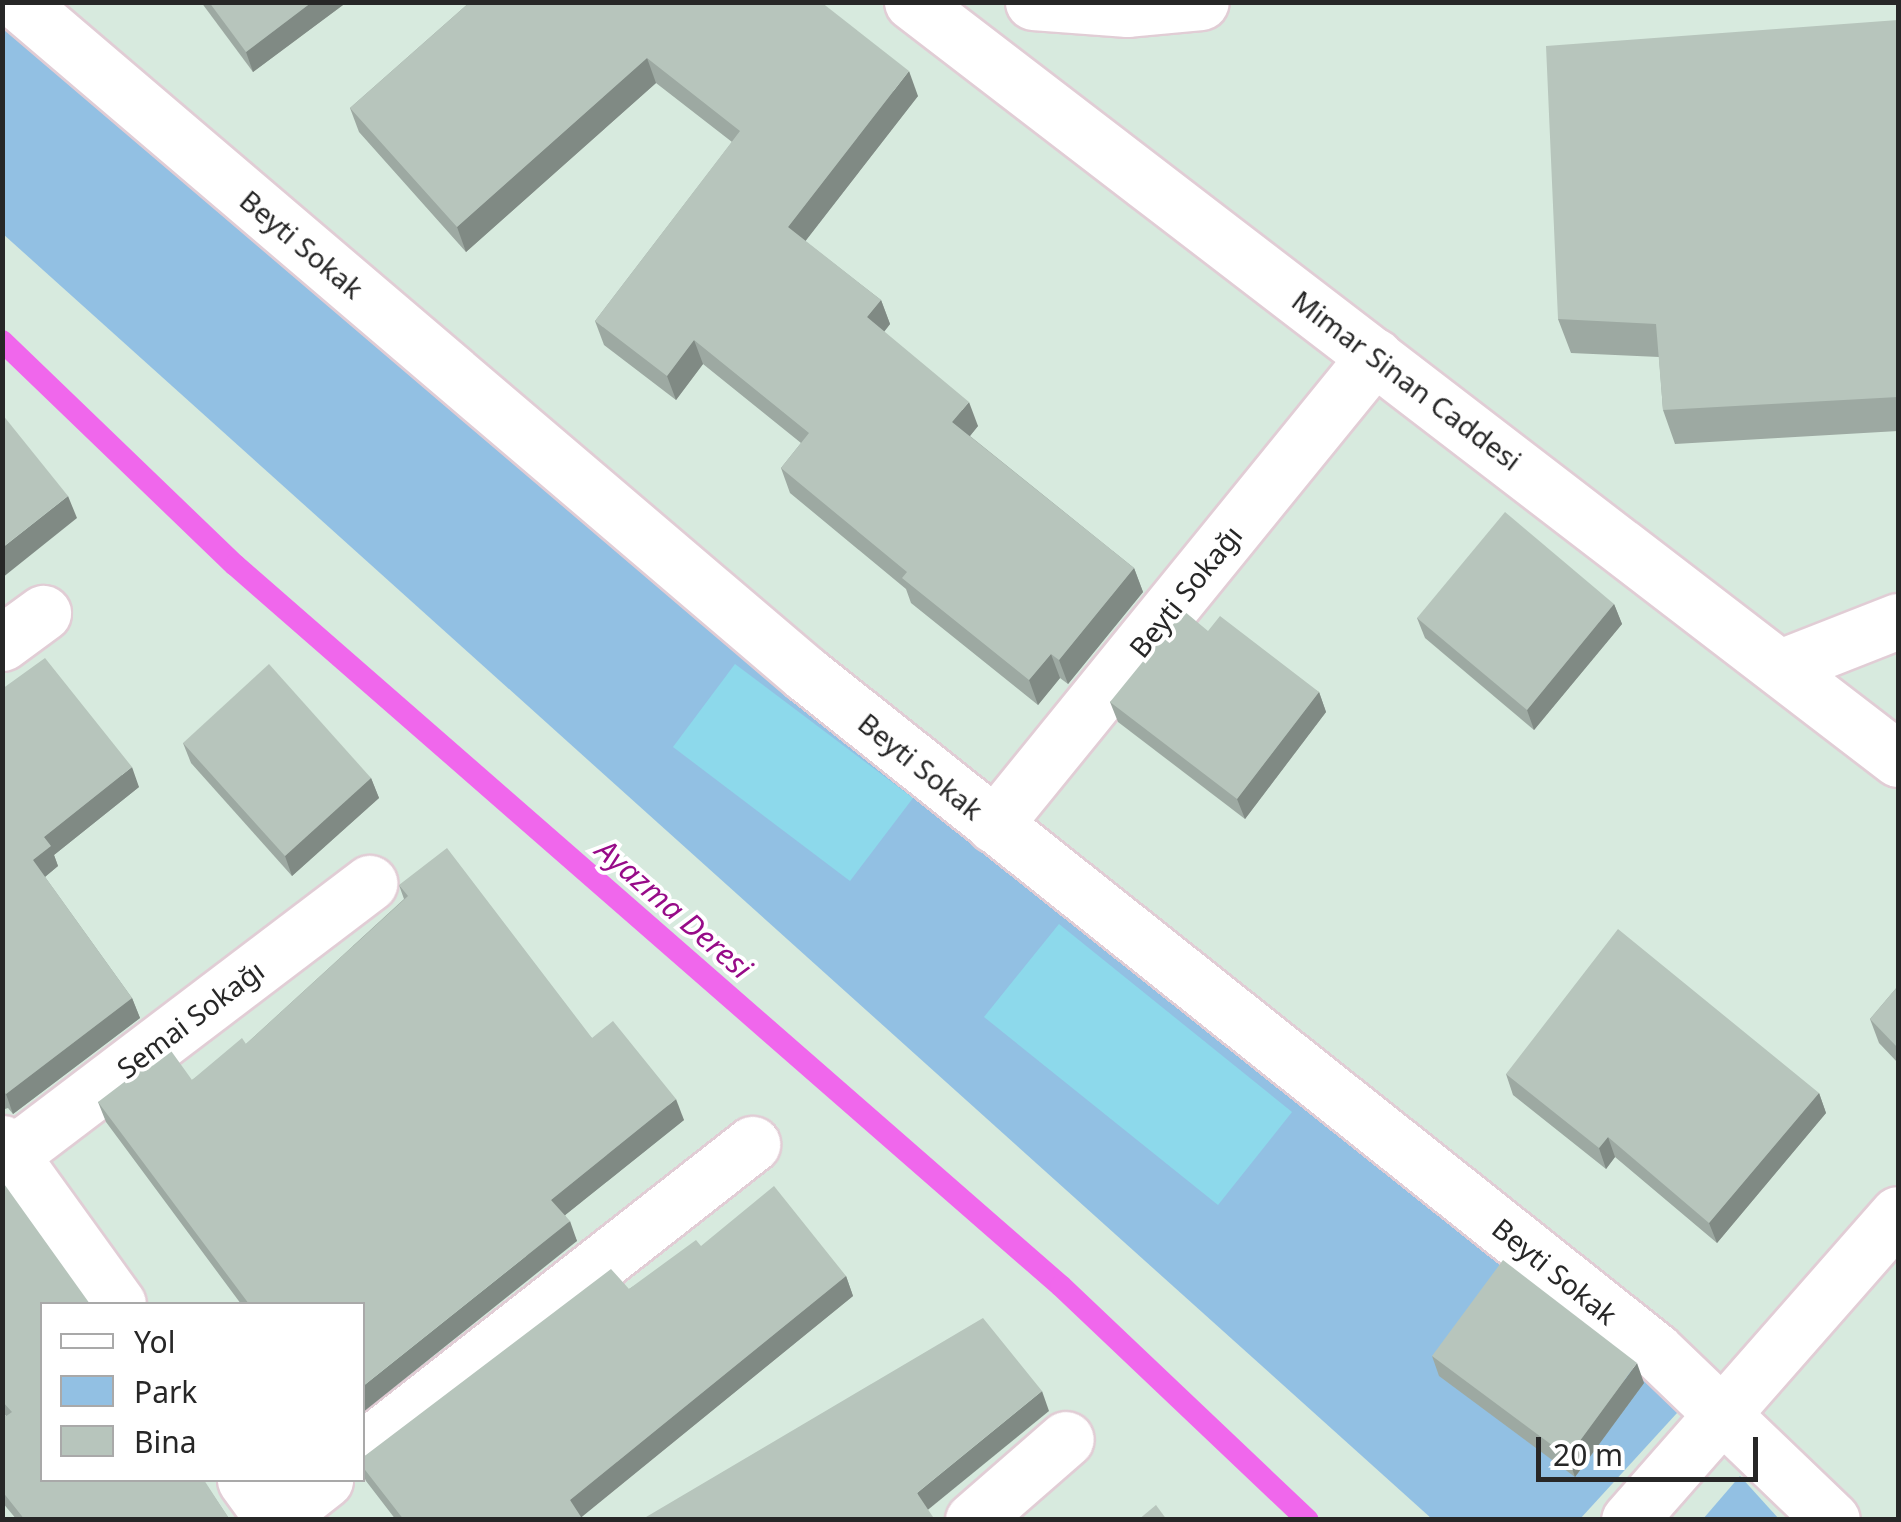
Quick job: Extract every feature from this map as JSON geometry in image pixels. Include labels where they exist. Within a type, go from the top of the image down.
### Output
[{"type":"street","name":"Beyti Sokak","points":[[18,2],[806,674],[1655,1350],[1832,1520]]},
{"type":"street","name":"Mimar Sinan Caddesi","points":[[912,2],[1783,666],[1898,759]]},
{"type":"street","points":[[1033,2],[1128,10],[1201,2]]},
{"type":"street","name":"Beyti Sokağı","points":[[994,824],[1376,356]]},
{"type":"street","points":[[1783,666],[1898,621]]},
{"type":"street","name":"Semai Sokağı","points":[[7,1149],[369,884]]},
{"type":"street","points":[[365,1448],[752,1144]]},
{"type":"street","points":[[7,1149],[117,1302]]},
{"type":"street","points":[[1629,1520],[1719,1411],[1898,1214]]},
{"type":"street","points":[[973,1520],[1066,1439]]},
{"type":"street","points":[[247,1482],[274,1520],[322,1482]]},
{"type":"green space","points":[[3,12],[1688,1401],[1580,1519],[1432,1519],[3,234]]},
{"type":"green space","points":[[1740,1476],[1779,1519],[1703,1519]]},
{"type":"shaded area","points":[[735,664],[913,798],[850,881],[673,747]]},
{"type":"shaded area","points":[[1059,924],[1292,1112],[1218,1205],[984,1017]]},
{"type":"building","points":[[209,2],[312,2],[246,52]]},
{"type":"building","points":[[470,2],[821,2],[909,71],[788,227],[881,300],[867,317],[969,402],[952,422],[1134,568],[1059,660],[1051,654],[1029,680],[902,578],[907,572],[781,468],[809,433],[694,340],[667,376],[595,321],[740,131],[647,58],[457,227],[350,108]]},
{"type":"building","points":[[1898,20],[1898,397],[1663,410],[1656,324],[1558,319],[1546,46]]},
{"type":"building","points":[[2,414],[68,496],[2,548]]},
{"type":"building","points":[[1505,512],[1614,604],[1527,710],[1417,618]]},
{"type":"building","points":[[1184,611],[1208,631],[1220,616],[1319,692],[1237,799],[1110,702]]},
{"type":"building","points":[[45,658],[132,767],[44,837],[51,846],[33,860],[132,998],[6,1094],[2,1090],[2,689]]},
{"type":"building","points":[[269,664],[371,778],[285,856],[183,743]]},
{"type":"building","points":[[447,848],[592,1038],[613,1021],[676,1099],[551,1200],[570,1221],[365,1385],[365,1302],[248,1302],[98,1102],[169,1048],[192,1080],[242,1038],[246,1044],[408,896],[399,885]]},
{"type":"building","points":[[1618,929],[1819,1093],[1709,1223],[1608,1137],[1599,1148],[1506,1074]]},
{"type":"building","points":[[1898,986],[1898,1048],[1870,1019]]},
{"type":"building","points":[[2,1181],[89,1302],[40,1302],[40,1482],[205,1482],[230,1520],[25,1520],[2,1491],[2,1419],[12,1412],[2,1401]]},
{"type":"building","points":[[774,1186],[846,1276],[570,1500],[583,1520],[404,1520],[365,1470],[365,1456],[611,1269],[629,1289],[696,1240],[701,1246]]},
{"type":"building","points":[[1503,1260],[1637,1363],[1568,1457],[1432,1356]]},
{"type":"building","points":[[983,1318],[1042,1391],[917,1493],[935,1520],[641,1520]]},
{"type":"building","points":[[1156,1505],[1167,1520],[1138,1520]]},
{"type":"waterway","name":"Ayazma Deresi","points":[[2,341],[235,565],[1061,1286],[1308,1520]]}]
